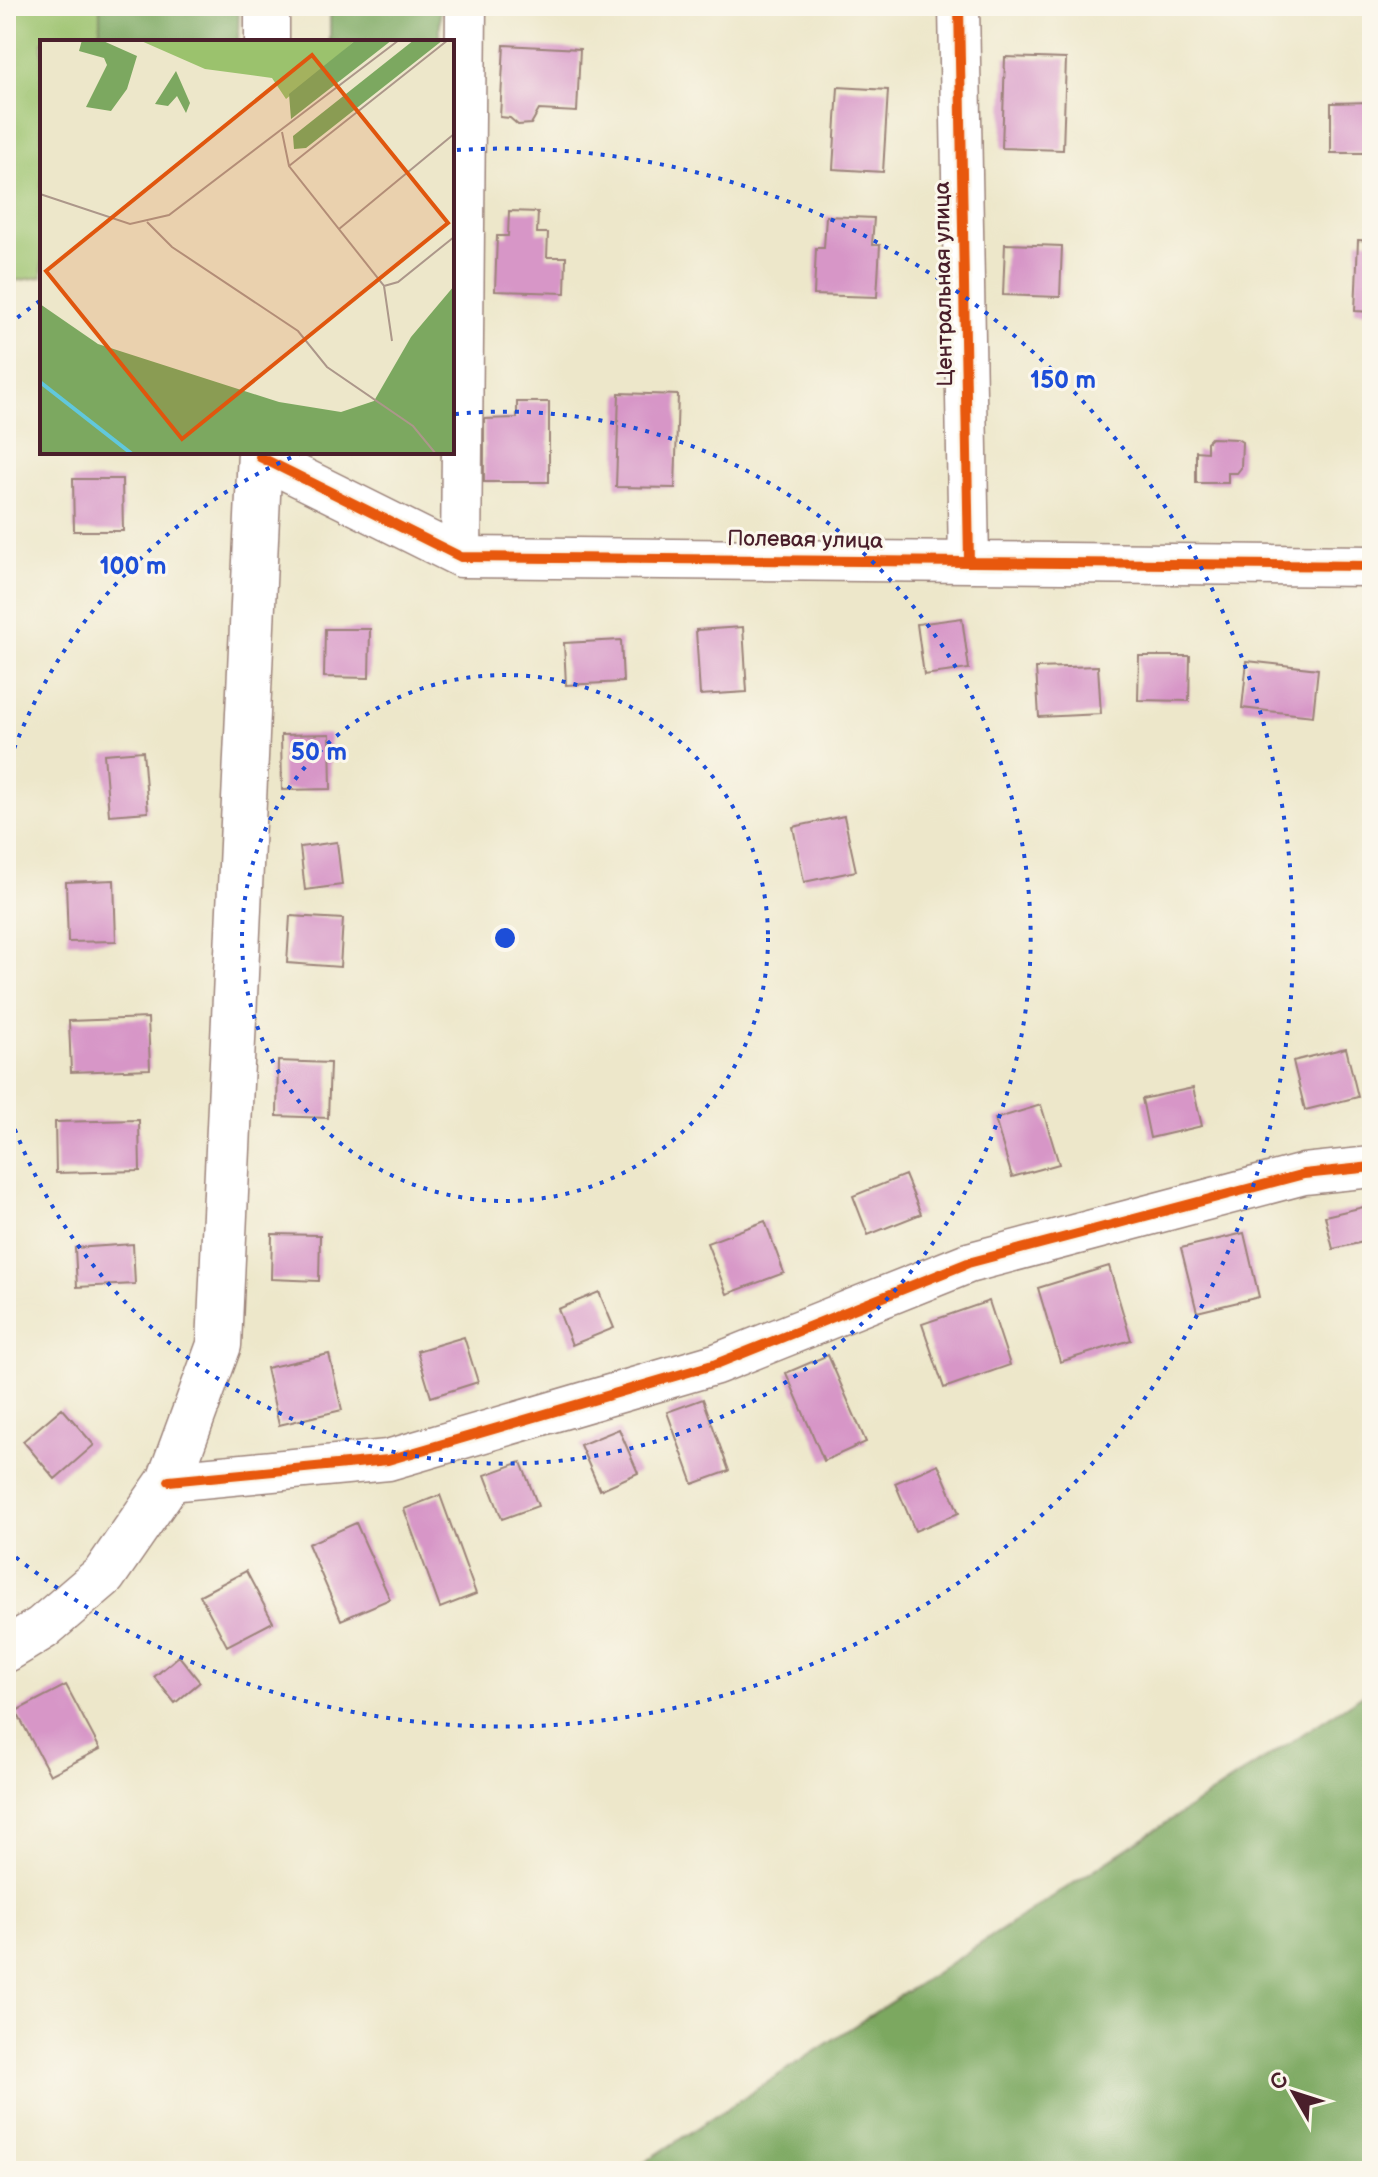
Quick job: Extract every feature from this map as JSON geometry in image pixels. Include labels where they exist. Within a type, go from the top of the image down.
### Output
[{"type":"main road","points":[[267,6],[267,40]]},
{"type":"main road","points":[[6,1650],[42,1628],[104,1575],[169,1481],[219,1345],[260,455]]},
{"type":"street","points":[[461,557],[466,6]]},
{"type":"street","name":"Центральная улица","points":[[959,6],[969,562]]},
{"type":"street","name":"Полевая улица","points":[[260,455],[461,557],[1372,566]]},
{"type":"street","points":[[169,1481],[388,1460],[716,1364],[968,1263],[1304,1174],[1372,1167]]},
{"type":"green space","points":[[6,6],[100,6],[100,40],[40,40],[40,277],[6,282]]},
{"type":"green space","points":[[100,6],[239,6],[238,40],[100,40]]},
{"type":"green space","points":[[330,6],[440,6],[440,40],[330,40]]},
{"type":"green space","points":[[1372,1689],[1372,2171],[631,2171]]},
{"type":"building","points":[[504,45],[580,49],[577,112],[539,110],[531,124],[518,125],[510,118],[500,117]]},
{"type":"building","points":[[1005,57],[1066,59],[1063,150],[1002,148]]},
{"type":"building","points":[[838,87],[888,90],[883,172],[833,169]]},
{"type":"building","points":[[1372,102],[1372,153],[1331,153],[1331,103]]},
{"type":"building","points":[[509,211],[538,212],[537,233],[548,233],[547,257],[566,257],[565,293],[495,291],[497,236],[508,236]]},
{"type":"building","points":[[826,216],[874,218],[872,245],[880,245],[877,297],[814,295],[816,248],[824,248]]},
{"type":"building","points":[[1358,240],[1372,241],[1372,312],[1355,311]]},
{"type":"building","points":[[1005,244],[1062,246],[1060,297],[1003,295]]},
{"type":"building","points":[[619,393],[678,395],[675,488],[616,487]]},
{"type":"building","points":[[517,402],[549,402],[549,482],[484,482],[484,419],[517,418]]},
{"type":"building","points":[[1211,438],[1242,442],[1241,468],[1237,473],[1228,473],[1228,483],[1196,483],[1196,451],[1207,452],[1207,442]]},
{"type":"building","points":[[73,479],[122,479],[123,531],[74,531]]},
{"type":"building","points":[[962,618],[969,669],[924,675],[917,624]]},
{"type":"building","points":[[743,627],[747,692],[700,695],[696,630]]},
{"type":"building","points":[[325,629],[370,629],[369,678],[324,677]]},
{"type":"building","points":[[621,640],[623,682],[566,685],[564,643]]},
{"type":"building","points":[[1139,656],[1190,656],[1189,701],[1138,700]]},
{"type":"building","points":[[1247,661],[1318,669],[1313,716],[1242,708]]},
{"type":"building","points":[[1098,666],[1101,714],[1039,717],[1036,668]]},
{"type":"building","points":[[330,734],[331,789],[282,790],[281,735]]},
{"type":"building","points":[[143,751],[148,812],[109,815],[104,754]]},
{"type":"building","points":[[844,816],[856,871],[804,882],[793,827]]},
{"type":"building","points":[[337,842],[342,885],[305,890],[300,847]]},
{"type":"building","points":[[114,880],[116,941],[68,942],[66,882]]},
{"type":"building","points":[[290,916],[343,919],[340,967],[287,963]]},
{"type":"building","points":[[148,1018],[150,1069],[71,1072],[69,1021]]},
{"type":"building","points":[[1346,1048],[1358,1097],[1305,1110],[1293,1061]]},
{"type":"building","points":[[278,1061],[330,1063],[328,1118],[277,1116]]},
{"type":"building","points":[[1193,1088],[1202,1126],[1150,1138],[1142,1099]]},
{"type":"building","points":[[1041,1105],[1059,1164],[1012,1177],[995,1119]]},
{"type":"building","points":[[139,1120],[140,1171],[56,1173],[55,1122]]},
{"type":"building","points":[[905,1175],[921,1214],[868,1235],[853,1196]]},
{"type":"building","points":[[1372,1205],[1372,1240],[1333,1249],[1325,1216]]},
{"type":"building","points":[[765,1221],[784,1273],[727,1294],[707,1243]]},
{"type":"building","points":[[1244,1233],[1259,1297],[1197,1312],[1181,1248]]},
{"type":"building","points":[[272,1234],[320,1235],[319,1281],[271,1279]]},
{"type":"building","points":[[133,1244],[135,1284],[77,1287],[75,1248]]},
{"type":"building","points":[[1109,1266],[1131,1340],[1060,1362],[1038,1288]]},
{"type":"building","points":[[599,1292],[614,1328],[572,1345],[558,1309]]},
{"type":"building","points":[[989,1301],[1010,1365],[944,1388],[922,1324]]},
{"type":"building","points":[[464,1337],[478,1382],[431,1397],[417,1351]]},
{"type":"building","points":[[329,1354],[342,1410],[279,1425],[266,1368]]},
{"type":"building","points":[[828,1355],[866,1442],[824,1461],[786,1373]]},
{"type":"building","points":[[703,1399],[729,1471],[693,1484],[667,1412]]},
{"type":"building","points":[[62,1408],[94,1445],[55,1479],[23,1441]]},
{"type":"building","points":[[619,1429],[638,1473],[600,1490],[580,1445]]},
{"type":"building","points":[[521,1462],[538,1506],[502,1519],[485,1475]]},
{"type":"building","points":[[938,1464],[959,1513],[915,1531],[895,1483]]},
{"type":"building","points":[[440,1495],[476,1594],[440,1608],[404,1509]]},
{"type":"building","points":[[356,1523],[390,1599],[341,1620],[308,1544]]},
{"type":"building","points":[[246,1571],[273,1622],[227,1646],[200,1595]]},
{"type":"building","points":[[179,1656],[200,1682],[175,1703],[154,1677]]},
{"type":"building","points":[[66,1685],[100,1749],[50,1775],[16,1711]]},
{"type":"cycle path","points":[[959,6],[969,562]]},
{"type":"cycle path","points":[[260,457],[461,557],[1372,566]]},
{"type":"cycle path","points":[[169,1481],[388,1460],[716,1364],[968,1263],[1304,1174],[1372,1167]]}]
